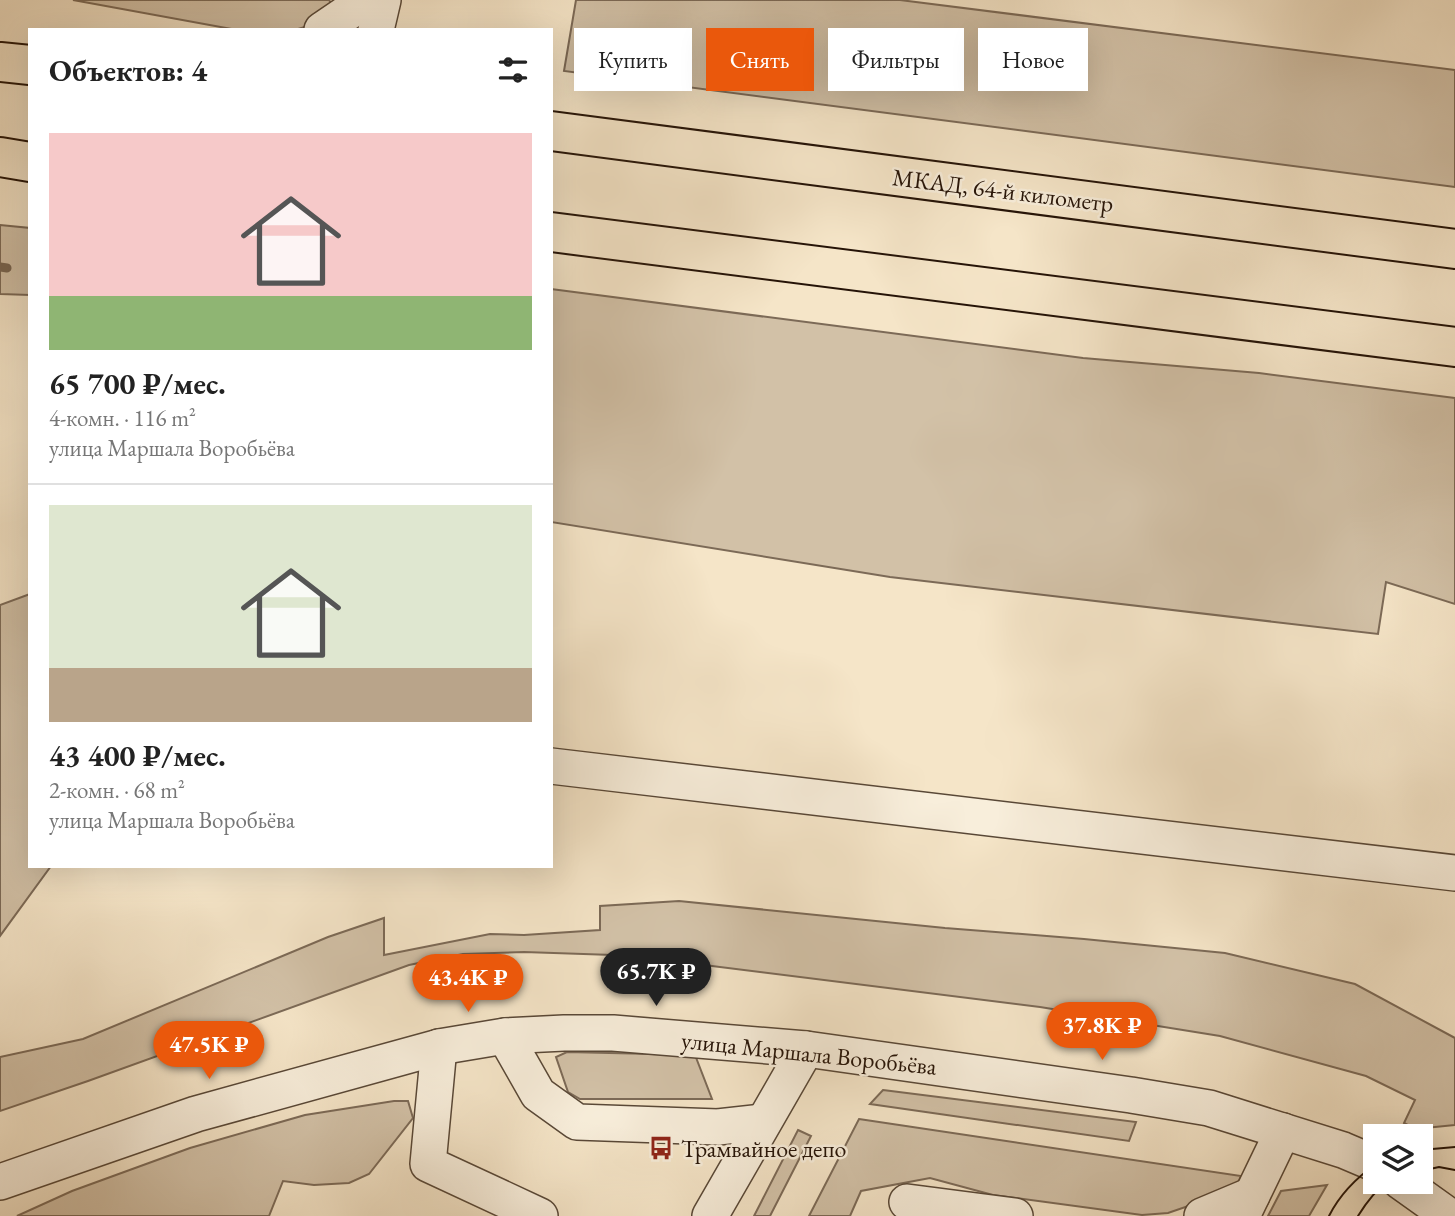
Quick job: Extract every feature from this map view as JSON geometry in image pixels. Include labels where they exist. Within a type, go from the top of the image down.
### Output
[{"type":"highway","points":[[0,62],[28,65]]},
{"type":"highway","name":"МКАД, 64-й километр","points":[[553,131],[1455,249]]},
{"type":"highway","points":[[0,157],[28,162]]},
{"type":"highway","points":[[553,232],[1455,347]]},
{"type":"street","points":[[325,28],[366,0]]},
{"type":"street","points":[[376,28],[383,0]]},
{"type":"street","points":[[553,766],[1455,873]]},
{"type":"street","name":"улица Маршала Воробьёва","points":[[0,1182],[176,1120],[439,1047],[505,1036],[564,1033],[613,1033],[806,1049],[1131,1095],[1209,1108],[1363,1158]]},
{"type":"street","points":[[505,1036],[538,1094],[577,1122],[718,1127],[763,1122]]},
{"type":"street","points":[[439,1047],[428,1164],[540,1216]]},
{"type":"street","points":[[710,1216],[806,1049]]},
{"type":"street","points":[[1202,1216],[1247,1206],[1283,1131]]},
{"type":"street","points":[[1418,1194],[1449,1216]]},
{"type":"street","points":[[907,1202],[1015,1216]]},
{"type":"shaded area","points":[[73,0],[329,0],[333,6],[311,25],[301,28],[226,28]]},
{"type":"shaded area","points":[[576,0],[900,0],[1455,70],[1455,187],[718,91],[814,91],[814,28],[706,28],[706,89],[692,88],[692,28],[574,28],[574,72],[564,71]]},
{"type":"shaded area","points":[[0,225],[28,228],[28,295],[0,294]]},
{"type":"shaded area","points":[[553,289],[1083,358],[1259,373],[1455,398],[1455,604],[1386,582],[1378,634],[890,577],[553,522]]},
{"type":"shaded area","points":[[28,595],[28,868],[50,868],[0,936],[0,605]]},
{"type":"shaded area","points":[[679,901],[1225,953],[1355,984],[1455,1038],[1455,1125],[1433,1127],[1433,1124],[1406,1124],[1415,1100],[1366,1076],[1220,1036],[1040,1007],[672,961],[613,955],[524,952],[463,954],[409,965],[0,1111],[0,1057],[83,1039],[328,937],[384,918],[384,955],[490,934],[524,935],[600,930],[600,906]]},
{"type":"shaded area","points":[[567,1052],[695,1055],[712,1099],[580,1099],[568,1092],[556,1057]]},
{"type":"shaded area","points":[[883,1090],[1136,1122],[1129,1141],[870,1104]]},
{"type":"shaded area","points":[[408,1101],[413,1118],[369,1174],[349,1183],[314,1185],[283,1181],[269,1216],[17,1216],[72,1191],[190,1148],[305,1115]]},
{"type":"shaded area","points":[[859,1119],[1241,1176],[1235,1190],[1168,1213],[1142,1215],[993,1195],[930,1178],[861,1191],[850,1216],[809,1216]]},
{"type":"shaded area","points":[[798,1130],[811,1136],[770,1216],[754,1216]]},
{"type":"shaded area","points":[[1327,1185],[1309,1216],[1268,1216],[1281,1191]]},
{"type":"waterway","points":[[0,267],[7,268]]},
{"type":"tram line","points":[[1433,1149],[1455,1147]]},
{"type":"tram line","points":[[1433,1168],[1455,1170]]},
{"type":"tram line","points":[[1329,1216],[1349,1187],[1363,1174]]},
{"type":"tram line","points":[[1358,1216],[1374,1194]]},
{"type":"place","name":"Трамвайное депо","points":[[661,1148]]}]
